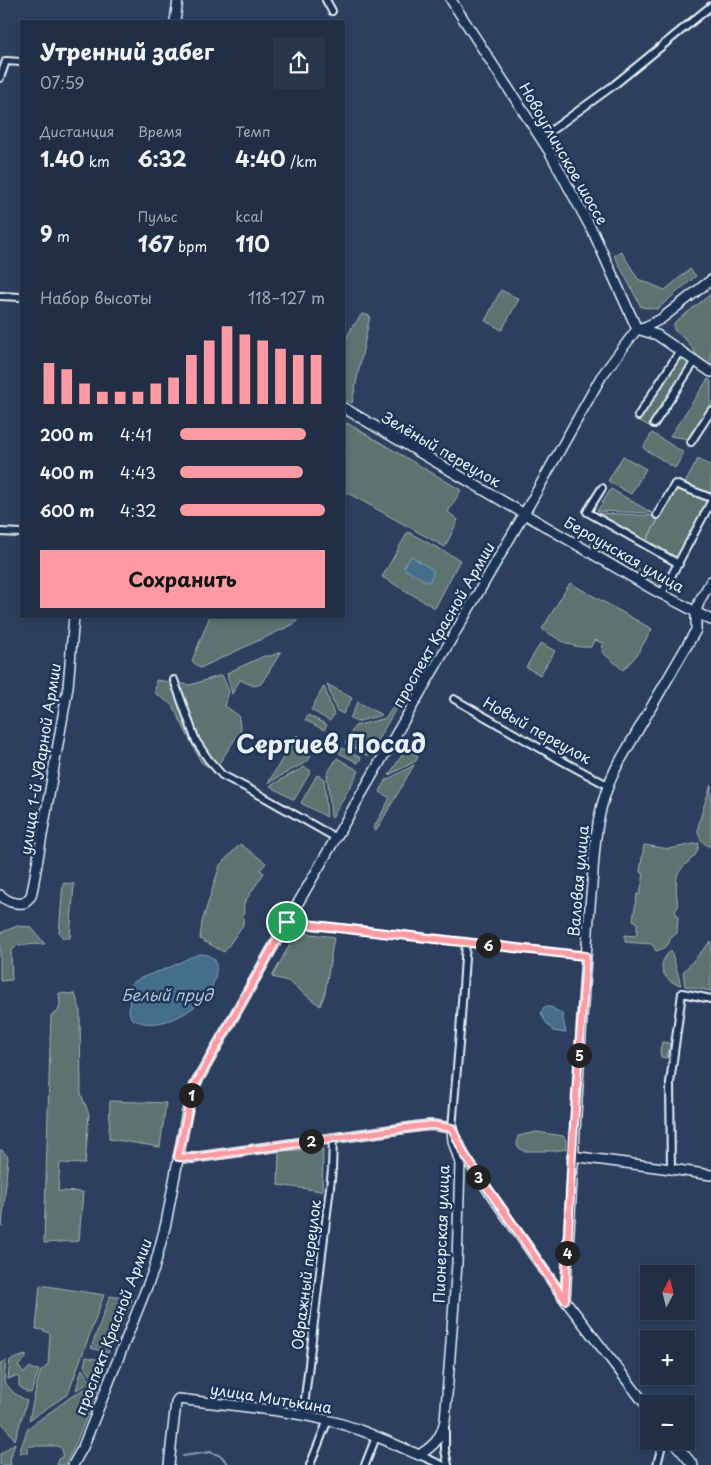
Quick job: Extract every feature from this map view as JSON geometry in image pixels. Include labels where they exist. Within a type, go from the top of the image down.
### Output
[{"type":"main road","points":[[175,20],[178,0]]},
{"type":"main road","name":"Новоугличское шоссе","points":[[451,0],[541,138],[594,234],[637,329]]},
{"type":"main road","points":[[637,329],[661,319],[711,280]]},
{"type":"main road","points":[[637,329],[657,336],[711,372]]},
{"type":"main road","name":"проспект Красной Армии","points":[[73,1465],[83,1447],[154,1269],[164,1232],[178,1157],[195,1085],[601,377],[637,329]]},
{"type":"main road","name":"Зелёный переулок","points":[[345,409],[524,514]]},
{"type":"main road","name":"Бероунская улица","points":[[524,514],[662,594],[711,620]]},
{"type":"main road","name":"Валовая улица","points":[[565,1300],[572,1156],[586,956],[596,831],[600,807],[607,785],[696,630],[696,611],[711,581]]},
{"type":"main road","name":"улица 1-й Ударной Армии","points":[[0,896],[12,903],[24,903],[31,896],[63,722],[71,665],[74,618]]},
{"type":"main road","points":[[178,1157],[192,1158],[421,1126],[432,1125],[452,1128],[464,1154],[565,1300],[640,1398]]},
{"type":"main road","name":"Пионерская улица","points":[[419,1455],[436,1442],[442,1433],[445,1421],[455,1290],[460,1163],[452,1128]]},
{"type":"main road","points":[[572,1156],[711,1175]]},
{"type":"main road","name":"улица Митькина","points":[[169,1465],[176,1402],[178,1399],[328,1420],[419,1455]]},
{"type":"main road","points":[[681,1450],[693,1465]]},
{"type":"street","points":[[326,0],[332,11]]},
{"type":"street","points":[[541,138],[614,85],[711,6]]},
{"type":"street","points":[[0,78],[6,61],[20,62]]},
{"type":"street","points":[[0,296],[20,297]]},
{"type":"street","points":[[638,416],[680,351]]},
{"type":"street","points":[[654,424],[695,361]]},
{"type":"street","points":[[691,442],[711,411]]},
{"type":"street","points":[[657,515],[675,484],[711,498]]},
{"type":"street","points":[[602,488],[587,512],[678,564]]},
{"type":"street","points":[[662,594],[711,502]]},
{"type":"street","points":[[0,532],[20,533]]},
{"type":"street","points":[[174,680],[196,741],[222,775],[336,838]]},
{"type":"street","name":"Новый переулок","points":[[454,699],[607,785]]},
{"type":"street","points":[[287,922],[586,956]]},
{"type":"street","name":"Пионерская улица","points":[[452,1128],[466,943]]},
{"type":"street","points":[[671,1169],[670,1083],[682,993],[711,999]]},
{"type":"street","name":"Овражный переулок","points":[[303,1415],[332,1170],[333,1138]]},
{"type":"street","points":[[310,1465],[328,1420]]},
{"type":"street","points":[[445,1421],[445,1450],[448,1465]]},
{"type":"street","points":[[365,1465],[376,1437]]},
{"type":"street","points":[[656,1465],[660,1450]]},
{"type":"street","name":"улица Митькина","points":[[419,1455],[442,1465]]},
{"type":"green space","points":[[621,251],[638,279],[665,290],[690,269],[696,276],[657,309],[641,307],[614,255]]},
{"type":"green space","points":[[501,290],[519,299],[502,330],[485,321]]},
{"type":"green space","points":[[711,294],[711,368],[696,354],[688,342],[674,330],[674,323]]},
{"type":"green space","points":[[362,314],[370,316],[352,403],[345,400],[345,341]]},
{"type":"green space","points":[[679,355],[691,362],[651,427],[638,420]]},
{"type":"green space","points":[[708,379],[711,381],[711,406],[689,439],[670,436]]},
{"type":"green space","points":[[347,423],[461,490],[448,512],[458,520],[445,547],[345,492],[345,427]]},
{"type":"green space","points":[[652,433],[684,453],[675,468],[643,448]]},
{"type":"green space","points":[[623,456],[646,469],[631,494],[608,481]]},
{"type":"green space","points":[[698,459],[711,466],[711,491],[709,494],[684,485]]},
{"type":"green space","points":[[677,487],[711,499],[678,558],[647,540]]},
{"type":"green space","points":[[611,489],[652,513],[597,511]]},
{"type":"green space","points":[[597,513],[660,516],[646,540]]},
{"type":"green space","points":[[408,532],[460,560],[435,608],[382,577]]},
{"type":"green space","points":[[592,542],[613,554],[609,560],[588,548]]},
{"type":"green space","points":[[616,556],[664,583],[661,589],[613,562]]},
{"type":"green space","points":[[570,583],[652,629],[637,655],[623,670],[602,652],[603,643],[594,640],[591,647],[571,645],[542,629]]},
{"type":"green space","points":[[209,618],[299,618],[294,624],[200,668],[192,661]]},
{"type":"green space","points":[[541,643],[555,651],[540,675],[526,667]]},
{"type":"green space","points":[[281,652],[261,684],[254,686],[240,680],[232,694],[227,673],[264,656]]},
{"type":"green space","points":[[222,675],[229,691],[225,706],[238,715],[241,730],[214,771],[201,762],[172,705],[155,693],[156,680],[190,685]]},
{"type":"green space","points":[[327,684],[352,698],[343,714],[336,710]]},
{"type":"green space","points":[[324,686],[334,715],[330,721],[311,710]]},
{"type":"green space","points":[[358,702],[382,715],[356,722],[350,718]]},
{"type":"green space","points":[[394,705],[397,707],[368,756],[345,743],[355,726],[386,718]]},
{"type":"green space","points":[[308,715],[327,725],[324,730],[305,720]]},
{"type":"green space","points":[[297,735],[315,746],[313,751],[294,740]]},
{"type":"green space","points":[[291,744],[311,756],[308,761],[268,783]]},
{"type":"green space","points":[[342,748],[361,758],[358,763],[339,753]]},
{"type":"green space","points":[[406,749],[418,756],[416,761],[389,775]]},
{"type":"green space","points":[[337,758],[359,771],[332,818],[327,774]]},
{"type":"green space","points":[[414,765],[376,831],[373,829],[390,798],[380,792],[385,781]]},
{"type":"green space","points":[[304,767],[311,771],[294,800],[270,786]]},
{"type":"green space","points":[[317,775],[324,779],[327,817],[301,803]]},
{"type":"green space","points":[[711,785],[711,847],[703,842],[698,828]]},
{"type":"green space","points":[[699,843],[697,853],[677,875],[678,907],[675,911],[678,917],[677,933],[670,939],[667,946],[656,951],[652,944],[625,942],[625,935],[635,936],[637,934],[637,922],[633,920],[637,894],[640,894],[644,874],[640,872],[644,845],[669,849]]},
{"type":"green space","points":[[240,844],[266,863],[260,870],[264,873],[244,903],[243,925],[224,952],[200,939],[202,922],[220,865]]},
{"type":"green space","points":[[63,883],[74,884],[70,938],[63,938],[59,933]]},
{"type":"green space","points":[[17,926],[31,927],[45,944],[18,945],[11,951],[12,980],[0,981],[0,933]]},
{"type":"green space","points":[[304,933],[334,937],[325,993],[320,1006],[288,981],[272,977],[295,935]]},
{"type":"green space","points":[[711,941],[711,991],[685,986],[683,972]]},
{"type":"green space","points":[[671,950],[681,985],[669,980],[662,970],[663,961]]},
{"type":"green space","points":[[59,993],[75,994],[80,1009],[81,1094],[89,1114],[85,1164],[60,1163],[58,1191],[83,1192],[79,1241],[44,1243],[51,1015],[58,1012],[60,1004]]},
{"type":"green space","points":[[662,1042],[670,1043],[667,1058],[661,1057]]},
{"type":"green space","points":[[110,1101],[166,1103],[160,1147],[109,1139]]},
{"type":"green space","points":[[537,1132],[563,1136],[566,1140],[566,1149],[523,1151],[517,1146],[518,1136]]},
{"type":"green space","points":[[323,1149],[322,1191],[278,1185],[279,1151]]},
{"type":"green space","points":[[0,1150],[8,1157],[2,1227],[0,1223]]},
{"type":"green space","points":[[40,1285],[104,1295],[68,1394],[29,1420],[41,1371],[48,1365],[50,1334],[36,1329]]},
{"type":"green space","points":[[110,1296],[132,1300],[108,1353],[91,1348]]},
{"type":"green space","points":[[26,1355],[26,1358],[18,1366],[24,1373],[30,1367],[39,1370],[31,1393],[19,1386],[19,1378],[16,1376],[8,1379],[10,1360]]},
{"type":"green space","points":[[86,1357],[100,1360],[93,1378],[84,1366]]},
{"type":"green space","points":[[6,1361],[4,1382],[14,1393],[27,1401],[15,1440],[0,1420],[0,1363]]},
{"type":"green space","points":[[82,1369],[91,1382],[76,1390]]},
{"type":"green space","points":[[93,1385],[98,1389],[65,1465],[57,1465],[58,1459],[62,1457],[62,1453],[61,1449],[57,1446],[28,1446],[28,1453],[19,1453],[28,1428],[75,1394]]},
{"type":"green space","points":[[15,1443],[10,1460],[11,1465],[0,1465],[0,1454]]},
{"type":"water","points":[[411,556],[433,570],[429,582],[405,569],[404,567]]},
{"type":"water","name":"Белый пруд","points":[[208,955],[215,960],[216,975],[211,988],[201,1001],[174,1019],[158,1023],[144,1023],[131,1018],[129,1011],[131,984],[192,956]]},
{"type":"water","points":[[544,1007],[551,1007],[562,1014],[566,1033],[553,1031],[541,1013]]},
{"type":"waterway","points":[[183,1456],[210,1452],[221,1456],[229,1465]]},
{"type":"district","name":"Сергиев Посад","points":[[331,744]]},
{"type":"route","points":[[287,922],[586,956],[572,1153],[565,1300],[476,1173],[464,1154],[452,1128],[432,1125],[421,1126],[192,1158],[178,1157],[187,1112],[195,1085],[287,922]]}]
